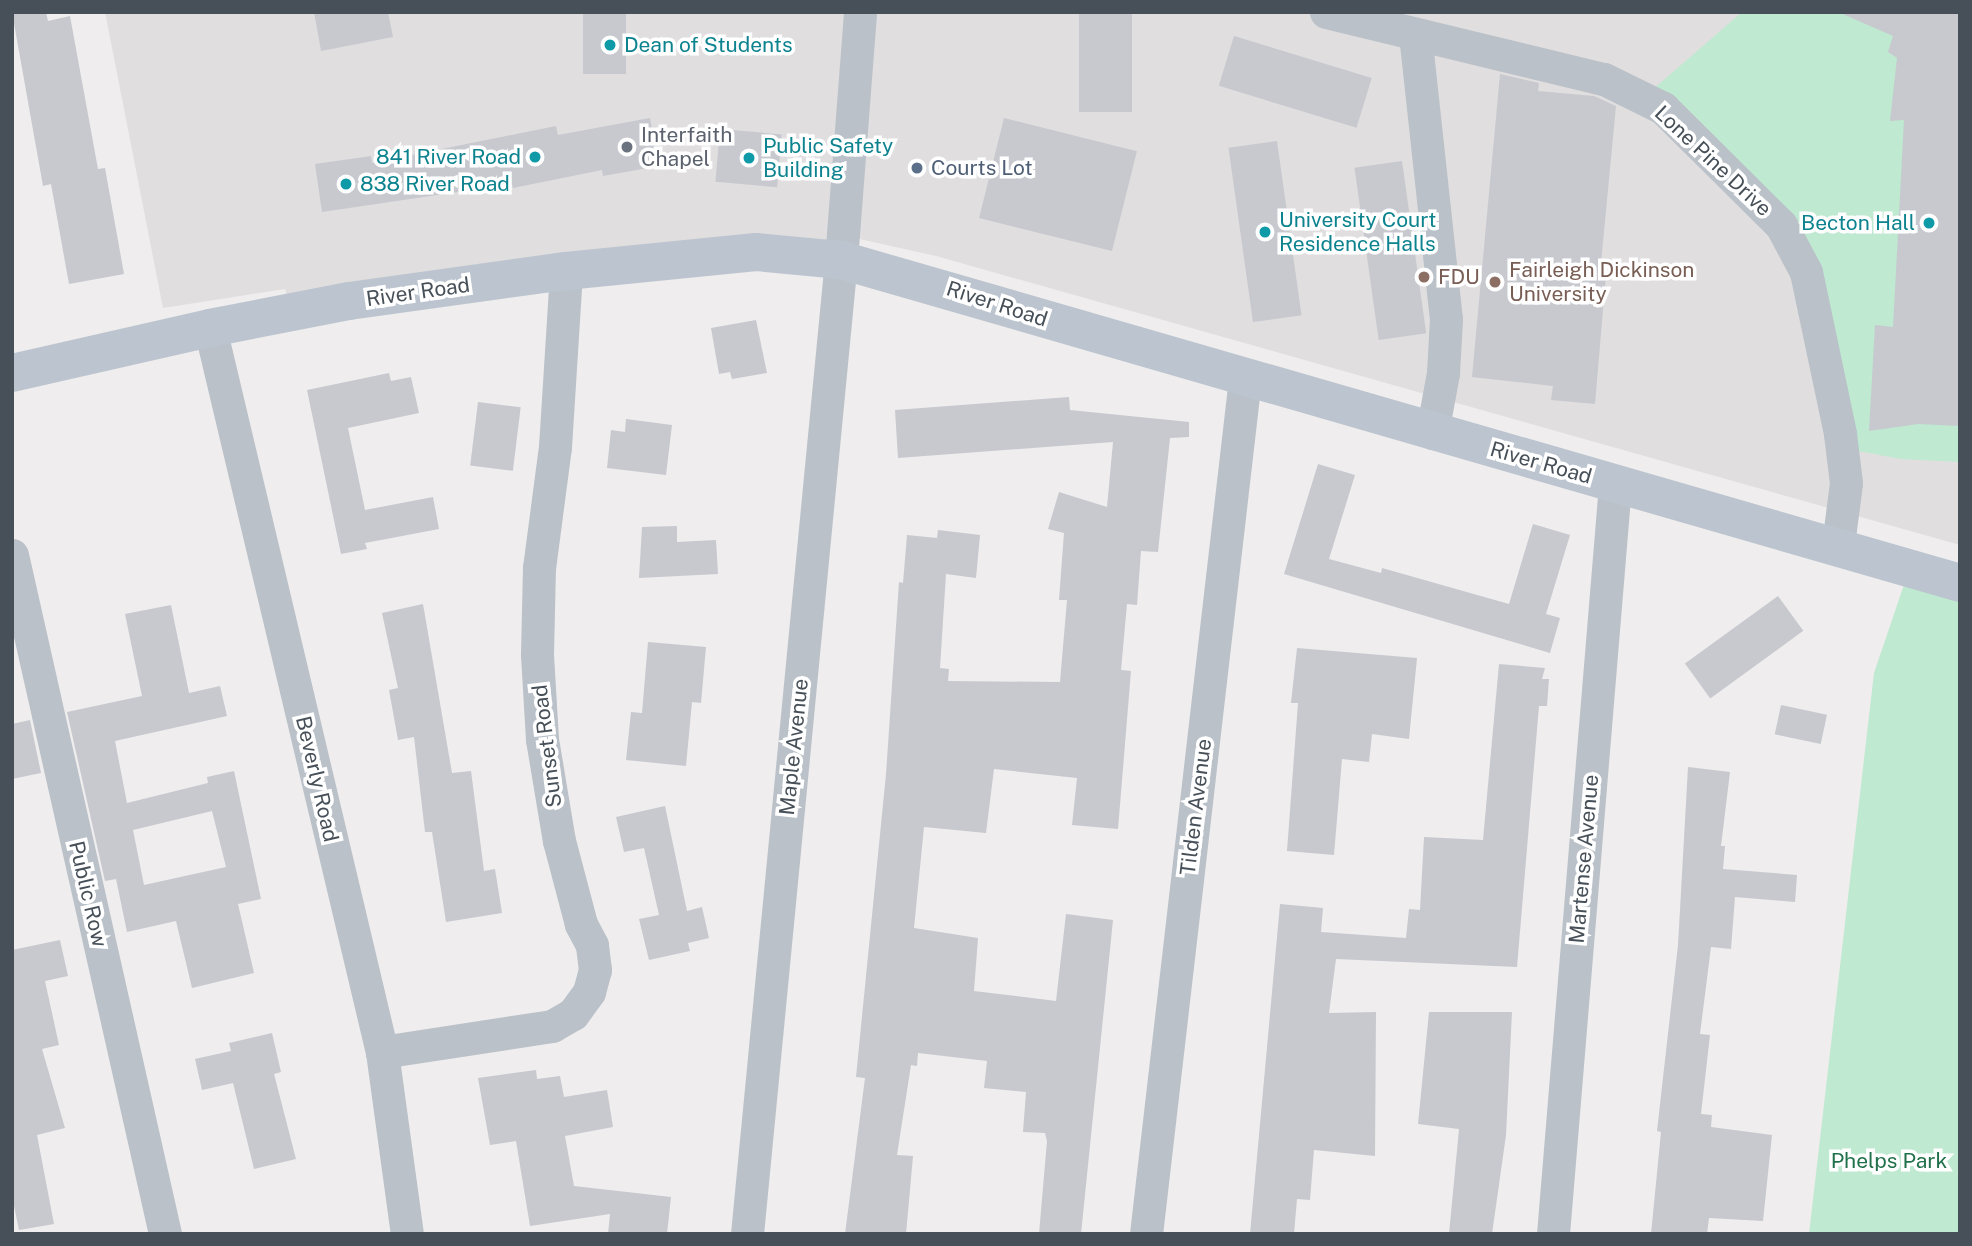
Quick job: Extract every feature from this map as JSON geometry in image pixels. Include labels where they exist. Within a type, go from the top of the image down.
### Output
[{"type":"main road","name":"River Road","points":[[12,373],[210,328],[349,301],[566,271],[757,252],[842,260],[1245,379],[1838,545],[1960,583]]},
{"type":"street","points":[[842,260],[860,12]]},
{"type":"street","name":"Lone Pine Drive","points":[[1326,12],[1604,79],[1663,108],[1781,225],[1806,272],[1840,434],[1846,483],[1838,545]]},
{"type":"street","points":[[1415,34],[1446,319],[1443,373],[1432,432]]},
{"type":"street","name":"Maple Avenue","points":[[747,1234],[842,260]]},
{"type":"street","name":"Sunset Road","points":[[382,1052],[552,1027],[581,1003],[595,970],[592,945],[581,924],[559,841],[542,739],[537,654],[539,568],[555,447],[566,271]]},
{"type":"street","name":"Beverly Road","points":[[210,328],[382,1052],[407,1234]]},
{"type":"street","name":"Tilden Avenue","points":[[1146,1234],[1245,379]]},
{"type":"street","name":"Martense Avenue","points":[[1553,1234],[1615,484]]},
{"type":"street","name":"Public Row","points":[[12,555],[165,1234]]},
{"type":"shaded area","name":"Fairleigh Dickinson University","points":[[105,12],[1960,12],[1960,545],[936,256],[855,238],[292,312],[285,289],[163,308]]},
{"type":"green space","points":[[1742,12],[1960,12],[1960,462],[1901,459],[1842,448],[1806,272],[1643,98]]},
{"type":"green space","name":"Phelps Park","points":[[1910,567],[1960,583],[1960,1234],[1809,1234],[1874,673]]},
{"type":"building","points":[[12,12],[46,12],[48,21],[70,16],[98,169],[105,168],[124,274],[69,284],[51,184],[43,186]]},
{"type":"building","points":[[314,12],[388,12],[393,37],[321,51]]},
{"type":"building","name":"Dean of Students","points":[[583,12],[626,12],[626,74],[583,74]]},
{"type":"building","points":[[1079,12],[1132,12],[1132,112],[1079,112]]},
{"type":"building","name":"Becton Hall","points":[[1838,12],[1960,12],[1960,426],[1918,424],[1869,431],[1875,325],[1893,327],[1904,120],[1890,121],[1897,58],[1888,52],[1893,36]]},
{"type":"building","points":[[1234,36],[1372,78],[1357,128],[1219,86]]},
{"type":"building","points":[[1500,74],[1539,83],[1538,91],[1594,96],[1616,106],[1601,263],[1607,263],[1595,404],[1551,400],[1553,386],[1472,377]]},
{"type":"building","points":[[650,118],[659,166],[603,176],[602,170],[513,188],[512,184],[322,212],[315,164],[371,156],[372,163],[556,126],[558,135]]},
{"type":"building","points":[[1004,118],[1137,151],[1112,251],[979,218]]},
{"type":"building","name":"Public Safety Building","points":[[720,129],[782,134],[777,187],[715,182]]},
{"type":"building","name":"University Court Residence Halls","points":[[1277,141],[1301,315],[1253,322],[1228,148]]},
{"type":"building","points":[[1402,161],[1426,333],[1379,340],[1354,168]]},
{"type":"building","points":[[756,320],[767,373],[732,379],[730,372],[719,374],[711,328]]},
{"type":"building","points":[[389,373],[391,381],[411,377],[419,413],[348,428],[365,510],[433,497],[439,529],[365,543],[367,549],[341,554],[307,390]]},
{"type":"building","points":[[1069,397],[1070,410],[1189,422],[1189,437],[1170,438],[1158,552],[1141,551],[1137,605],[1127,604],[1121,670],[1131,671],[1118,829],[1072,825],[1077,778],[994,769],[986,833],[924,827],[914,928],[978,938],[974,991],[1056,1001],[1066,914],[1113,920],[1081,1234],[1039,1234],[1047,1141],[1045,1133],[1023,1132],[1026,1092],[984,1088],[987,1061],[918,1053],[917,1066],[911,1065],[897,1155],[913,1156],[906,1234],[845,1234],[865,1078],[856,1077],[886,774],[899,582],[903,583],[907,535],[937,538],[938,530],[980,535],[976,578],[946,574],[940,668],[949,669],[948,681],[1060,682],[1067,600],[1059,600],[1064,533],[1048,529],[1059,492],[1107,507],[1113,442],[898,458],[895,410]]},
{"type":"building","points":[[478,402],[521,407],[513,471],[470,466]]},
{"type":"building","points":[[626,419],[672,425],[666,475],[607,468],[611,430],[625,432]]},
{"type":"building","points":[[1318,464],[1355,475],[1329,559],[1381,573],[1382,568],[1509,604],[1533,524],[1570,535],[1546,614],[1560,618],[1550,653],[1284,574]]},
{"type":"building","points":[[677,526],[677,542],[716,540],[718,574],[639,578],[642,527]]},
{"type":"building","points":[[1778,596],[1803,631],[1710,698],[1685,664]]},
{"type":"building","points":[[423,604],[452,773],[471,771],[484,871],[495,869],[502,913],[446,922],[432,832],[425,832],[414,737],[398,740],[389,690],[398,688],[382,613]]},
{"type":"building","points":[[171,605],[189,693],[220,686],[227,716],[115,741],[127,803],[208,783],[207,777],[234,771],[261,899],[238,904],[254,973],[192,988],[176,921],[127,932],[116,879],[105,881],[67,712],[142,696],[125,614]],"holes":[[[212,811],[226,867],[144,885],[133,830]]]},
{"type":"building","points":[[648,642],[706,647],[701,703],[692,702],[686,766],[626,760],[631,712],[642,713]]},
{"type":"building","points":[[1297,648],[1417,658],[1409,739],[1372,734],[1369,762],[1342,759],[1334,855],[1287,851],[1298,703],[1291,703]]},
{"type":"building","points":[[1499,664],[1545,668],[1542,679],[1549,679],[1547,706],[1539,706],[1517,967],[1336,959],[1329,1013],[1376,1012],[1375,1156],[1314,1150],[1310,1200],[1297,1199],[1294,1234],[1250,1234],[1280,904],[1323,908],[1321,932],[1406,938],[1409,909],[1420,910],[1424,837],[1483,840]]},
{"type":"building","points":[[1781,705],[1827,715],[1821,744],[1775,734]]},
{"type":"building","points":[[30,720],[41,773],[12,779],[12,724]]},
{"type":"building","points":[[1688,767],[1730,772],[1721,846],[1725,846],[1723,869],[1797,875],[1795,902],[1735,897],[1731,949],[1711,947],[1700,1034],[1710,1035],[1701,1114],[1712,1115],[1711,1127],[1772,1135],[1763,1221],[1709,1218],[1707,1234],[1651,1234],[1661,1132],[1657,1131],[1678,945]]},
{"type":"building","points":[[665,806],[687,911],[702,907],[709,938],[688,943],[690,951],[649,960],[639,919],[659,915],[644,848],[624,852],[616,817]]},
{"type":"building","points":[[60,940],[68,976],[45,981],[59,1045],[42,1049],[65,1128],[37,1135],[54,1224],[19,1230],[12,1196],[12,950]]},
{"type":"building","points":[[1429,1012],[1512,1012],[1506,1135],[1492,1234],[1449,1234],[1459,1129],[1418,1124]]},
{"type":"building","points":[[272,1033],[281,1072],[274,1074],[296,1159],[254,1169],[233,1083],[202,1090],[195,1059],[231,1051],[229,1043]]},
{"type":"building","points":[[536,1070],[537,1079],[560,1076],[564,1097],[607,1090],[613,1127],[565,1136],[574,1186],[671,1197],[667,1234],[608,1234],[610,1214],[530,1226],[516,1141],[490,1145],[478,1078]]},
{"type":"place","name":"Dean of Students","points":[[610,45]]},
{"type":"place","name":"Interfaith Chapel","points":[[627,147]]},
{"type":"place","name":"841 River Road","points":[[535,157]]},
{"type":"place","name":"Public Safety Building","points":[[749,158]]},
{"type":"place","name":"Courts Lot","points":[[917,168]]},
{"type":"place","name":"838 River Road","points":[[346,184]]},
{"type":"place","name":"Becton Hall","points":[[1929,223]]},
{"type":"place","name":"University Court Residence Halls","points":[[1265,232]]},
{"type":"place","name":"FDU","points":[[1424,277]]},
{"type":"place","name":"Fairleigh Dickinson University","points":[[1495,282]]}]
